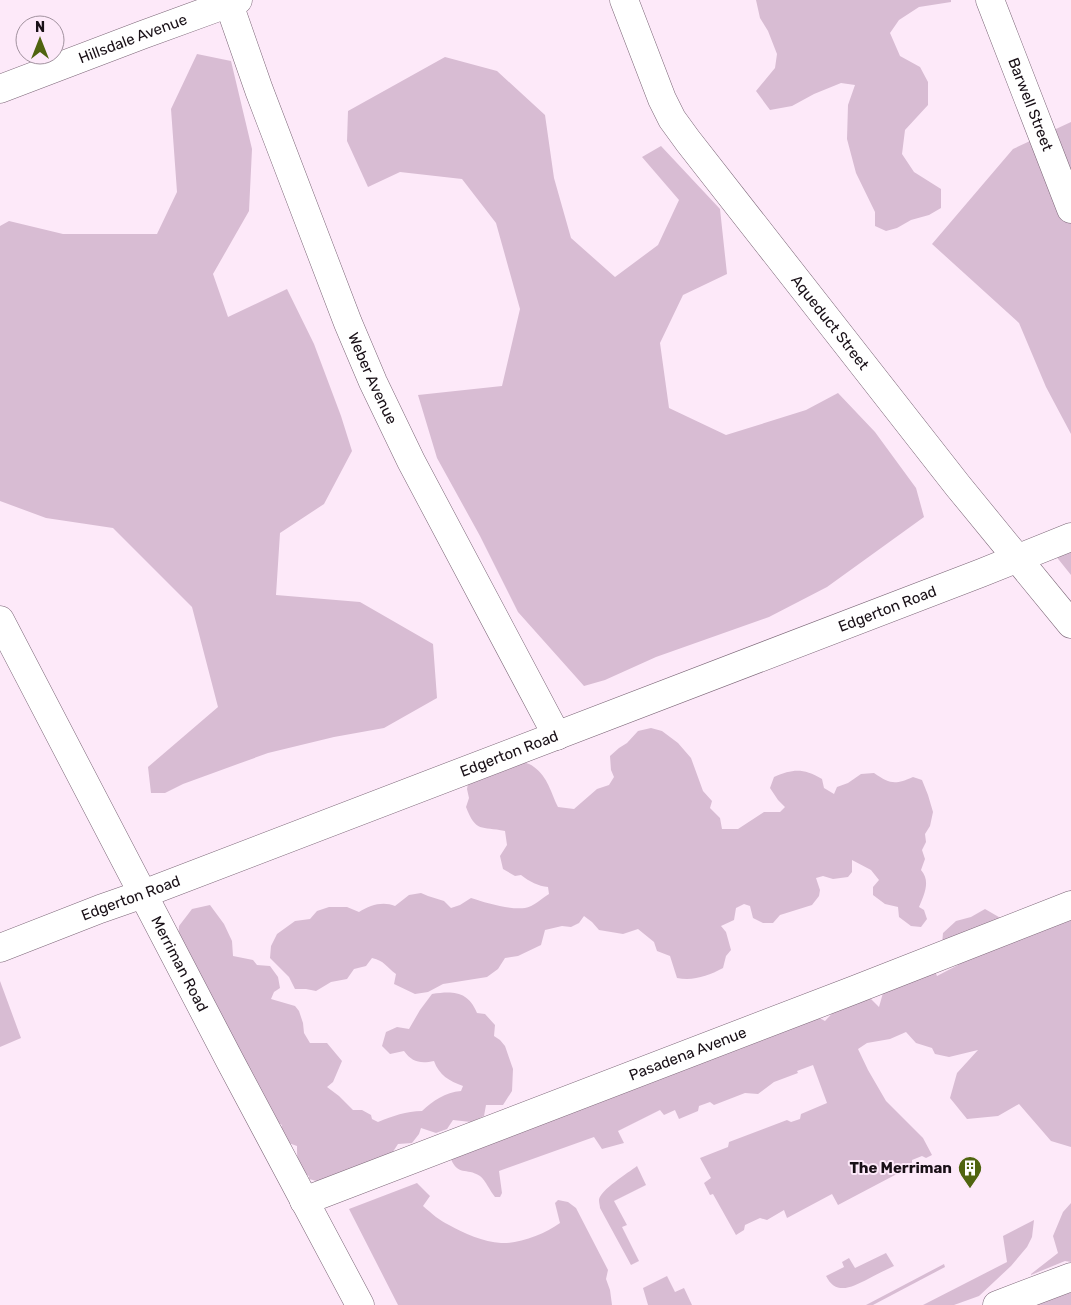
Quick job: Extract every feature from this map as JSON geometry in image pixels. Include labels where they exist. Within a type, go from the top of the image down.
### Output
[{"type":"street","name":"Aqueduct Street","points":[[624,0],[662,99],[672,119],[958,486],[1071,624]]},
{"type":"street","name":"Barwell Street","points":[[990,0],[1071,209]]},
{"type":"street","name":"Hillsdale Avenue","points":[[0,89],[233,2]]},
{"type":"street","name":"Weber Avenue","points":[[233,2],[259,90],[348,323],[373,382],[411,461],[557,736]]},
{"type":"street","name":"Edgerton Road","points":[[0,948],[557,736],[1071,537]]},
{"type":"street","name":"Merriman Road","points":[[0,620],[360,1305]]},
{"type":"street","name":"Pasadena Avenue","points":[[304,1201],[1071,905]]},
{"type":"street","points":[[997,1305],[1071,1277]]},
{"type":"shaded area","points":[[756,0],[951,0],[951,2],[919,7],[899,20],[890,33],[900,56],[920,67],[928,82],[928,105],[905,130],[902,154],[914,172],[941,189],[941,208],[929,215],[911,220],[897,228],[886,231],[875,226],[875,212],[856,173],[847,139],[848,105],[855,85],[841,83],[814,94],[792,106],[770,110],[756,91],[775,68],[777,54],[768,31],[760,18]]},
{"type":"shaded area","points":[[197,54],[231,61],[252,149],[249,211],[213,274],[228,317],[287,289],[314,344],[352,451],[324,504],[280,533],[276,595],[360,602],[433,644],[437,698],[384,728],[334,737],[268,753],[183,784],[165,793],[151,793],[148,767],[218,707],[192,607],[113,528],[46,518],[0,501],[0,226],[9,221],[63,234],[157,234],[177,192],[171,109]]},
{"type":"shaded area","points":[[445,57],[497,71],[545,115],[554,178],[571,238],[615,277],[658,245],[679,200],[642,157],[661,146],[720,209],[727,274],[683,295],[660,343],[669,408],[726,435],[806,410],[838,393],[875,432],[916,488],[924,517],[827,587],[769,617],[656,657],[605,680],[584,686],[518,612],[480,536],[437,458],[418,395],[502,386],[520,309],[496,223],[462,179],[400,172],[368,187],[347,141],[348,111]]},
{"type":"shaded area","points":[[1071,122],[1071,434],[1046,387],[1019,323],[932,244],[1013,149]]},
{"type":"shaded area","points":[[1071,542],[1071,575],[1051,550]]},
{"type":"shaded area","points":[[651,728],[662,731],[678,743],[691,758],[703,791],[712,801],[710,808],[720,818],[722,829],[738,829],[764,812],[780,812],[785,807],[770,788],[774,777],[787,772],[803,771],[815,775],[822,779],[824,788],[834,794],[837,787],[848,783],[861,774],[874,773],[893,782],[913,777],[922,780],[933,812],[930,826],[925,834],[926,842],[922,850],[925,859],[921,870],[926,883],[919,907],[924,910],[927,919],[921,927],[911,926],[899,917],[898,907],[885,904],[873,895],[873,887],[879,880],[871,870],[852,860],[852,872],[848,877],[833,879],[823,876],[816,878],[820,890],[819,896],[812,905],[780,915],[773,923],[763,923],[753,918],[750,906],[744,904],[736,908],[734,920],[721,926],[726,932],[731,950],[726,956],[723,968],[695,978],[677,978],[670,956],[657,951],[654,942],[638,929],[623,934],[599,930],[584,916],[579,923],[571,927],[562,926],[545,930],[541,945],[518,956],[505,958],[498,969],[487,977],[443,984],[428,992],[415,994],[394,984],[396,974],[382,962],[372,958],[366,966],[354,969],[347,979],[331,982],[316,991],[295,989],[289,977],[270,958],[271,946],[277,934],[295,921],[310,919],[317,911],[329,907],[347,907],[359,912],[377,904],[395,906],[409,895],[421,893],[444,901],[451,908],[471,898],[512,908],[525,908],[534,904],[549,894],[548,887],[534,883],[521,875],[515,876],[503,869],[500,856],[507,845],[505,831],[480,827],[473,821],[466,807],[469,798],[467,789],[469,778],[511,759],[523,762],[532,765],[543,776],[558,807],[574,809],[597,789],[609,785],[614,777],[611,770],[610,756],[627,743],[638,731]]},
{"type":"shaded area","points":[[1071,890],[1071,1147],[1051,1141],[1019,1104],[998,1116],[967,1119],[950,1098],[957,1073],[978,1050],[949,1057],[935,1054],[932,1048],[916,1043],[906,1032],[890,1039],[867,1043],[858,1049],[886,1101],[923,1138],[932,1155],[912,1160],[912,1166],[838,1205],[832,1194],[787,1218],[784,1210],[767,1220],[760,1218],[745,1225],[744,1230],[736,1235],[713,1194],[710,1195],[704,1183],[711,1178],[700,1158],[728,1147],[729,1142],[787,1120],[791,1122],[800,1119],[801,1114],[827,1103],[813,1065],[774,1082],[758,1094],[745,1093],[714,1105],[710,1102],[699,1106],[698,1111],[679,1119],[675,1110],[664,1115],[660,1110],[618,1131],[624,1143],[602,1149],[594,1137],[499,1171],[502,1193],[500,1197],[495,1197],[480,1176],[456,1167],[450,1157],[812,1014],[825,1021],[840,1005],[870,998],[879,1007],[883,993],[933,966],[937,976],[958,965],[952,960],[942,944],[943,933],[956,921],[971,917],[985,909],[1004,920]]},
{"type":"shaded area","points":[[210,905],[224,924],[232,941],[233,956],[253,960],[257,965],[270,966],[278,977],[280,988],[274,992],[271,999],[295,1006],[299,1011],[304,1033],[310,1043],[327,1043],[342,1061],[333,1082],[327,1087],[353,1110],[362,1110],[378,1122],[405,1113],[422,1111],[440,1098],[450,1093],[461,1091],[463,1086],[445,1077],[434,1061],[417,1061],[410,1058],[404,1051],[390,1054],[382,1046],[386,1032],[397,1027],[409,1029],[432,994],[447,993],[459,994],[469,1000],[477,1013],[485,1014],[495,1025],[494,1036],[505,1046],[513,1069],[512,1091],[503,1105],[486,1105],[484,1116],[471,1122],[453,1120],[447,1129],[436,1133],[421,1128],[412,1143],[398,1144],[385,1164],[324,1183],[309,1179],[309,1176],[298,1163],[297,1146],[283,1141],[279,1132],[282,1125],[271,1119],[178,946],[179,926],[192,909]]},
{"type":"shaded area","points":[[0,981],[21,1038],[0,1047]]},
{"type":"shaded area","points":[[637,1166],[646,1185],[614,1201],[627,1225],[622,1227],[639,1261],[631,1265],[600,1208],[599,1200],[604,1191]]},
{"type":"shaded area","points":[[417,1183],[430,1196],[423,1206],[436,1217],[467,1234],[501,1243],[532,1238],[547,1231],[560,1223],[555,1203],[558,1200],[568,1202],[576,1208],[608,1270],[606,1279],[612,1305],[398,1305],[349,1209]]},
{"type":"shaded area","points":[[1071,1203],[1071,1262],[1065,1261],[1031,1275],[1058,1253],[1053,1236],[1063,1212]]},
{"type":"shaded area","points":[[1034,1220],[1032,1237],[1027,1247],[1011,1266],[979,1296],[954,1305],[923,1305],[1007,1262],[1003,1236]]},
{"type":"shaded area","points":[[886,1253],[894,1266],[856,1285],[839,1288],[830,1282],[826,1276],[844,1267],[842,1262],[849,1258],[855,1268]]},
{"type":"shaded area","points":[[944,1264],[945,1267],[873,1305],[866,1305]]},
{"type":"shaded area","points":[[667,1276],[675,1292],[684,1288],[692,1305],[648,1305],[643,1288]]},
{"type":"shaded area","points":[[1057,1292],[1071,1293],[1071,1305],[995,1305]]},
{"type":"place","name":"The Merriman","points":[[970,1189]]}]
